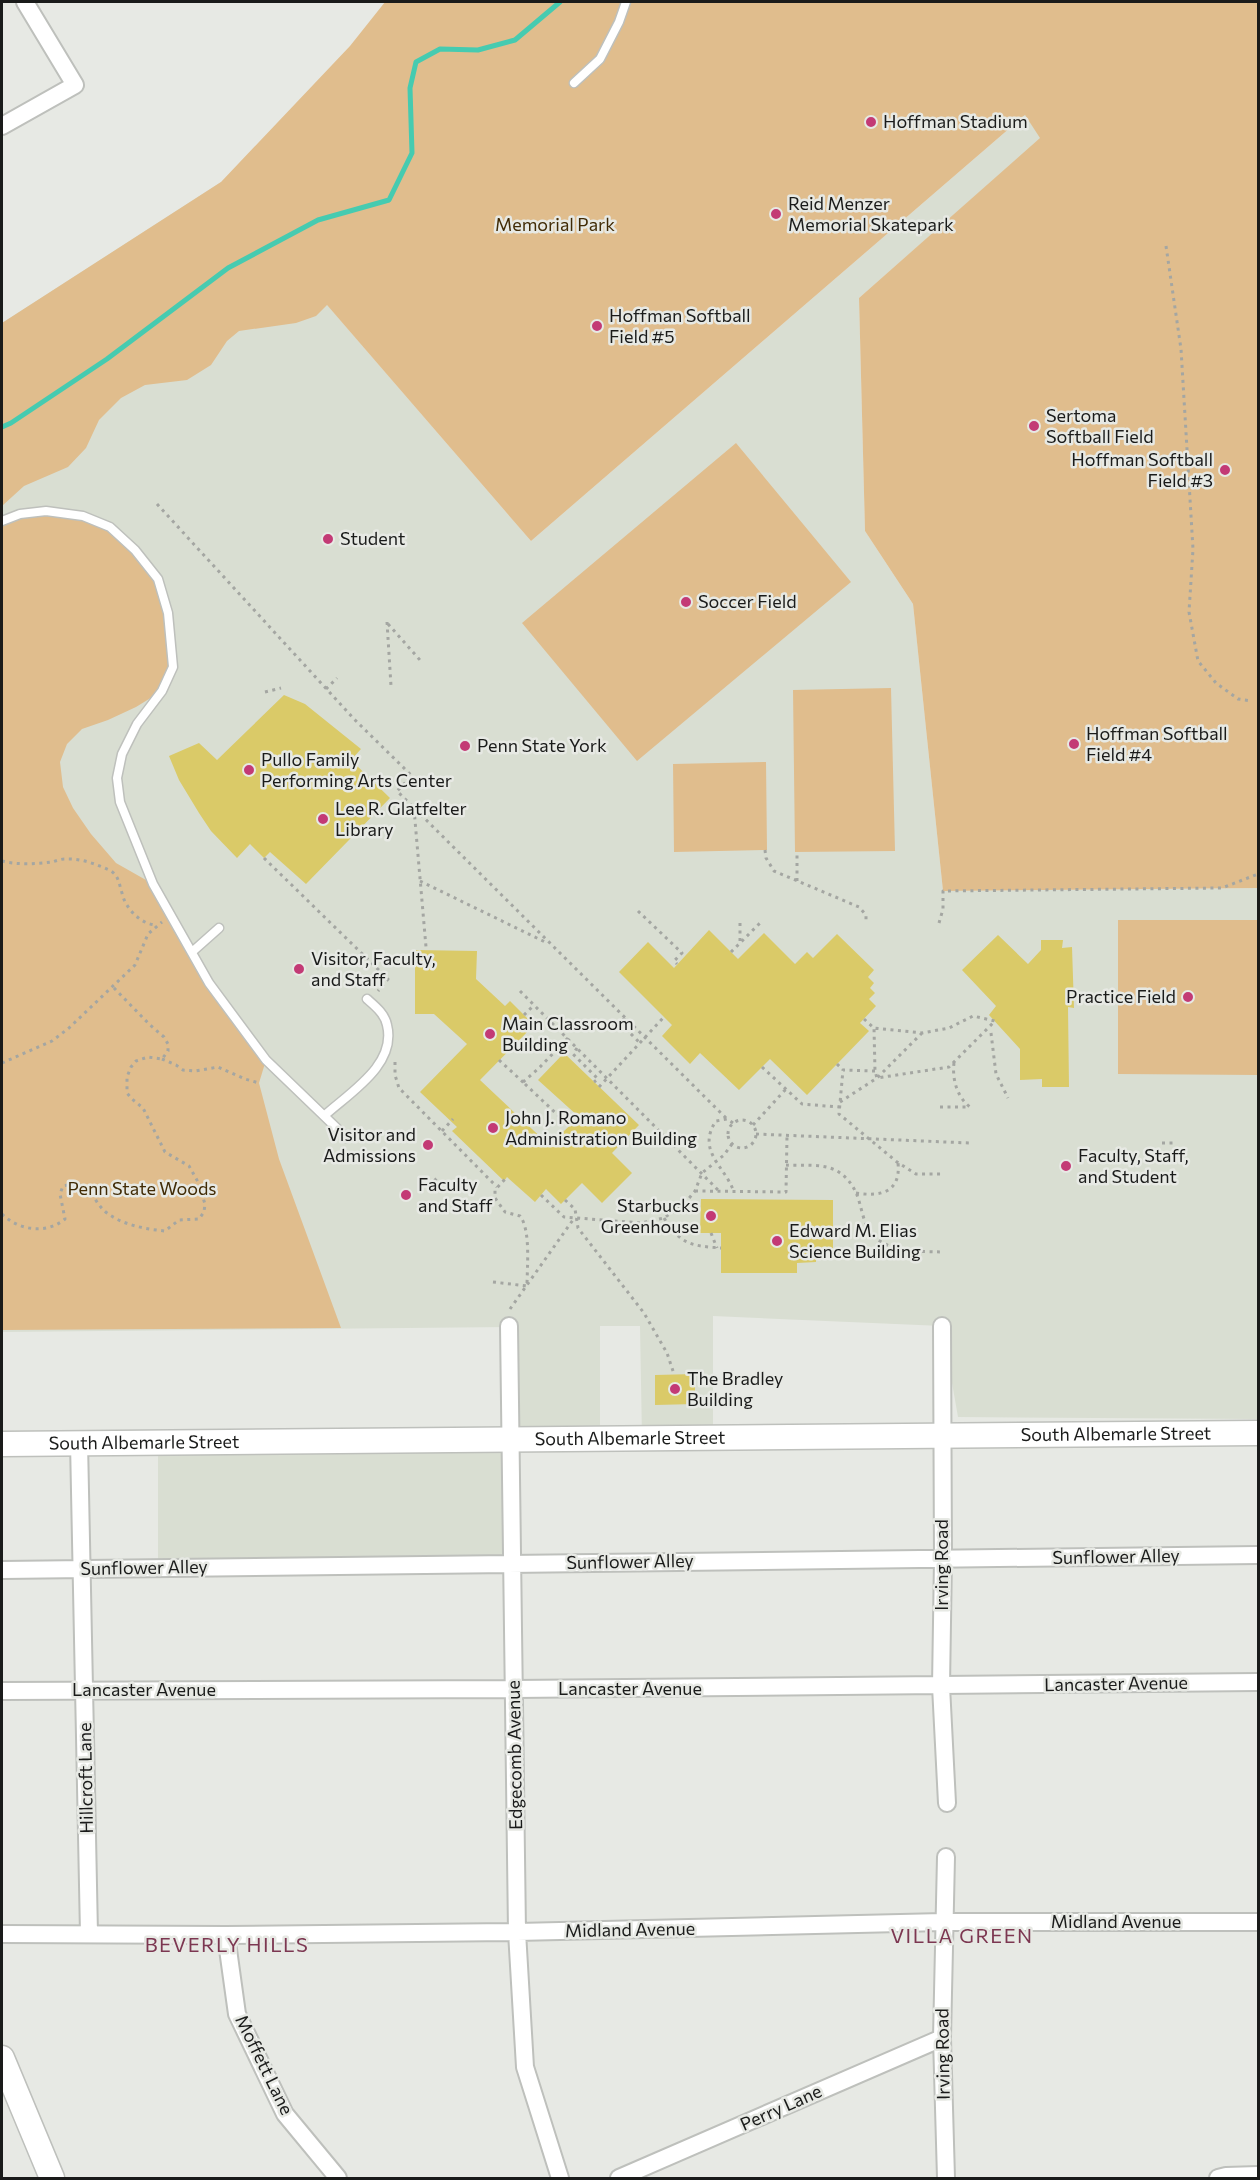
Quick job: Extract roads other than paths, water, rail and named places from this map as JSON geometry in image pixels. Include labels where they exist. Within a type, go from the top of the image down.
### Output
[{"type":"street","points":[[2,126],[75,85],[25,2]]},
{"type":"street","name":"Edgecomb Avenue","points":[[508,1320],[518,1932],[525,2067],[560,2178]]},
{"type":"street","name":"Irving Road","points":[[942,1326],[943,1559],[940,1686],[947,1803]]},
{"type":"street","name":"South Albemarle Street","points":[[2,1444],[1258,1433]]},
{"type":"street","name":"Hillcroft Lane","points":[[79,1442],[89,1934]]},
{"type":"street","name":"Sunflower Alley","points":[[2,1570],[1258,1555]]},
{"type":"street","name":"Lancaster Avenue","points":[[2,1691],[1258,1682]]},
{"type":"street","name":"Irving Road","points":[[946,1857],[942,2038],[946,2178]]},
{"type":"street","name":"Midland Avenue","points":[[2,1934],[226,1935],[518,1932],[943,1922],[1258,1922]]},
{"type":"street","name":"Moffett Lane","points":[[226,1935],[237,2014],[285,2114],[338,2178]]},
{"type":"street","name":"Perry Lane","points":[[619,2178],[942,2038]]},
{"type":"street","points":[[2,2058],[52,2178]]},
{"type":"street","points":[[1218,2178],[1258,2175]]},
{"type":"lane","points":[[574,83],[600,59],[619,22],[626,2]]},
{"type":"lane","points":[[2,521],[20,514],[46,511],[83,516],[110,527],[135,550],[158,579],[168,613],[173,667],[162,690],[132,734],[122,754],[117,778],[120,802],[153,884],[209,983],[266,1060],[347,1138]]},
{"type":"lane","points":[[192,952],[219,928]]},
{"type":"lane","points":[[324,1116],[367,1078],[380,1064],[386,1052],[387,1024],[381,1012],[367,999]]},
{"type":"waterway","points":[[2,427],[107,359],[228,268],[318,220],[389,200],[412,153],[410,88],[416,62],[440,49],[478,50],[515,40],[560,2]]},
{"type":"place","name":"Hoffman Stadium","points":[[871,122]]},
{"type":"place","name":"Reid Menzer Memorial Skatepark","points":[[776,214]]},
{"type":"place","name":"Hoffman Softball Field #5","points":[[597,326]]},
{"type":"place","name":"Sertoma Softball Field","points":[[1034,426]]},
{"type":"place","name":"Hoffman Softball Field #3","points":[[1225,470]]},
{"type":"place","name":"Student","points":[[328,539]]},
{"type":"place","name":"Soccer Field","points":[[686,602]]},
{"type":"place","name":"Hoffman Softball Field #4","points":[[1074,744]]},
{"type":"place","name":"Penn State York","points":[[465,746]]},
{"type":"place","name":"Pullo Family Performing Arts Center","points":[[249,770]]},
{"type":"place","name":"Lee R. Glatfelter Library","points":[[323,819]]},
{"type":"place","name":"Visitor, Faculty, and Staff","points":[[299,969]]},
{"type":"place","name":"Practice Field","points":[[1188,997]]},
{"type":"place","name":"Main Classroom Building","points":[[490,1034]]},
{"type":"place","name":"John J. Romano Administration Building","points":[[493,1128]]},
{"type":"place","name":"Visitor and Admissions","points":[[428,1145]]},
{"type":"place","name":"Faculty, Staff, and Student","points":[[1066,1166]]},
{"type":"place","name":"Faculty and Staff","points":[[406,1195]]},
{"type":"place","name":"Starbucks Greenhouse","points":[[711,1216]]},
{"type":"place","name":"Edward M. Elias Science Building","points":[[777,1241]]},
{"type":"place","name":"The Bradley Building","points":[[675,1389]]},
{"type":"district","name":"VILLA GREEN","points":[[962,1936]]},
{"type":"district","name":"BEVERLY HILLS","points":[[227,1945]]},
{"type":"park label","name":"Memorial Park","points":[[555,225]]},
{"type":"park label","name":"Penn State Woods","points":[[142,1189]]}]
